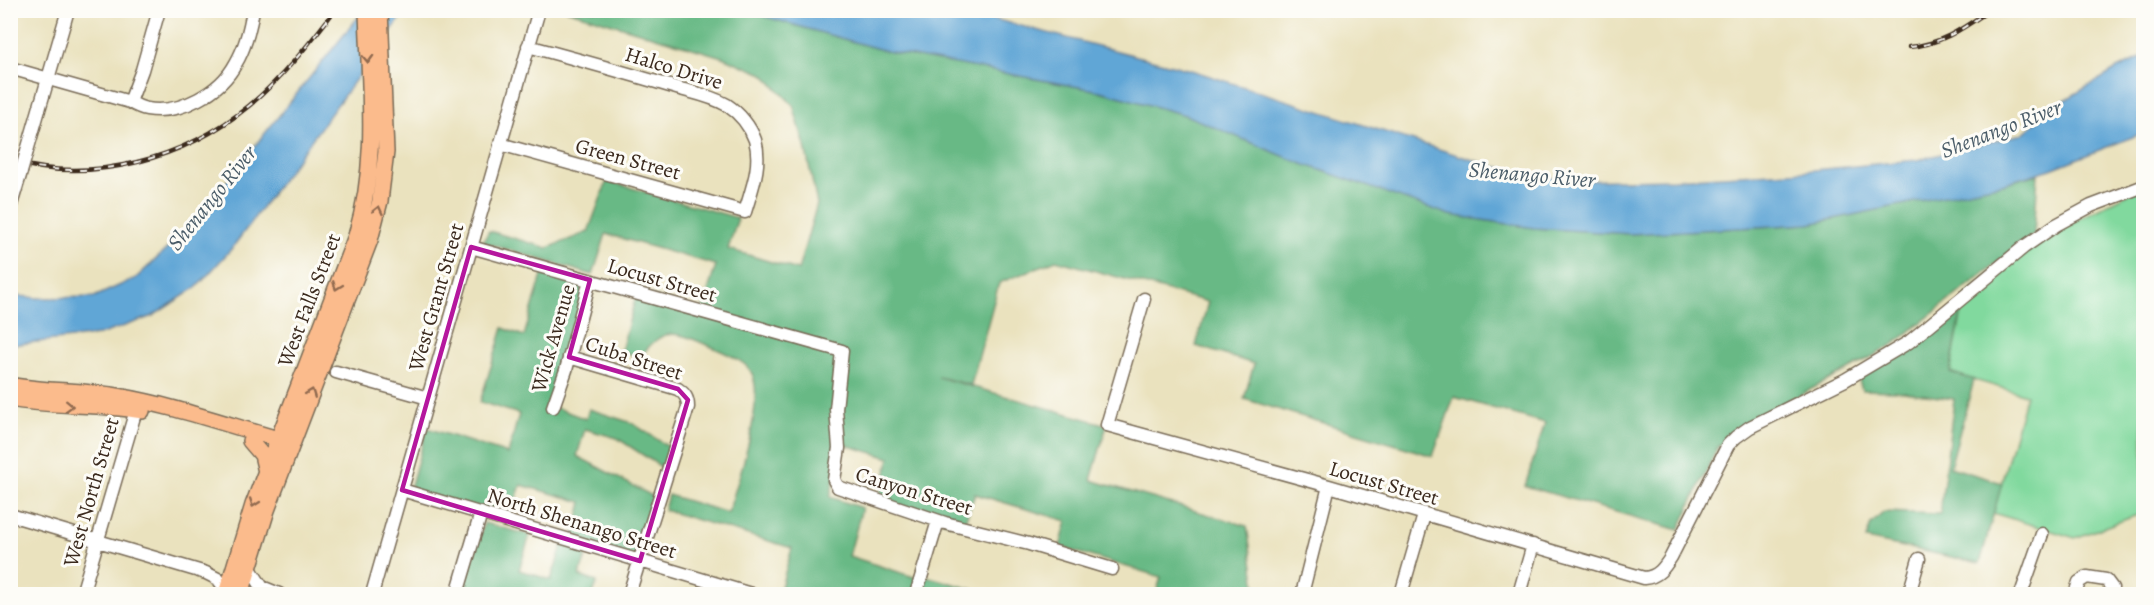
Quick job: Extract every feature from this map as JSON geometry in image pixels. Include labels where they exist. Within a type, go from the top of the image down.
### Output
[{"type":"main road","name":"West Falls Street","points":[[231,593],[267,510],[281,445],[363,212],[370,170],[367,10]]},
{"type":"main road","name":"West Falls Street","points":[[242,564],[266,471],[281,445],[374,225],[380,201],[386,152],[380,10]]},
{"type":"main road","points":[[10,385],[46,391],[100,393],[250,441],[281,445]]},
{"type":"main road","points":[[10,399],[45,404],[115,407],[137,405],[281,445]]},
{"type":"main road","points":[[250,441],[262,455],[266,471]]},
{"type":"street","points":[[130,102],[142,70],[159,10]]},
{"type":"street","points":[[10,68],[130,102],[146,109],[172,110],[190,103],[223,80],[242,52],[253,10]]},
{"type":"street","name":"West Grant Street","points":[[372,594],[538,10]]},
{"type":"street","points":[[10,208],[68,11]]},
{"type":"street","name":"Halco Drive","points":[[528,46],[718,100],[728,106],[746,122],[755,140],[757,152],[756,176],[745,212]]},
{"type":"street","name":"Green Street","points":[[500,144],[745,212]]},
{"type":"street","name":"Locust Street","points":[[1144,299],[1107,425],[1329,486],[1644,578],[1663,570],[1722,456],[1736,436],[1845,380],[1909,342],[2024,247],[2056,225],[2091,206],[2144,186]]},
{"type":"street","name":"Locust Street","points":[[471,247],[842,351]]},
{"type":"street","name":"Wick Avenue","points":[[554,407],[590,280]]},
{"type":"street","name":"Canyon Street","points":[[842,351],[836,409],[839,448],[835,483],[840,489],[938,521],[1112,569]]},
{"type":"street","name":"Cuba Street","points":[[569,357],[678,389],[686,396],[688,407],[640,561]]},
{"type":"street","points":[[336,372],[428,399]]},
{"type":"street","name":"West North Street","points":[[82,594],[137,405]]},
{"type":"street","points":[[1302,594],[1329,486]]},
{"type":"street","name":"North Shenango Street","points":[[402,490],[751,594]]},
{"type":"street","points":[[457,594],[481,513]]},
{"type":"street","points":[[10,515],[206,573],[218,579],[231,593]]},
{"type":"street","points":[[1401,594],[1424,515]]},
{"type":"street","points":[[916,594],[938,521]]},
{"type":"street","points":[[2021,594],[2042,534]]},
{"type":"street","points":[[1519,594],[1533,545]]},
{"type":"street","points":[[1909,594],[1919,559]]},
{"type":"street","points":[[629,594],[640,561]]},
{"type":"street","points":[[206,573],[242,564],[255,580],[273,593]]},
{"type":"street","points":[[2075,594],[2079,582],[2087,577],[2106,580],[2112,588],[2112,594]]},
{"type":"street","points":[[251,594],[273,593]]},
{"type":"highlighted area","points":[[471,247],[590,280],[569,357],[678,389],[688,400],[640,561],[402,490]]},
{"type":"green space","points":[[566,10],[745,11],[886,51],[1100,91],[1185,115],[1450,215],[1534,228],[1631,234],[1809,224],[2002,184],[2038,174],[2034,234],[1891,346],[1738,427],[1717,448],[1679,530],[1525,486],[1545,423],[1454,397],[1433,456],[1244,399],[1254,364],[1196,346],[1208,302],[1056,260],[999,283],[971,385],[938,377],[1107,425],[1091,480],[1247,526],[1257,594],[1156,594],[1161,577],[1060,547],[1067,521],[975,494],[963,527],[878,501],[890,458],[839,443],[838,463],[830,497],[862,508],[849,556],[920,579],[922,575],[989,594],[779,594],[792,548],[664,510],[668,495],[728,513],[744,462],[753,419],[755,382],[750,370],[746,365],[724,352],[675,334],[657,339],[640,357],[621,351],[637,292],[702,310],[716,265],[606,234],[593,275],[483,242],[489,231],[548,248],[588,232],[607,181],[738,218],[728,249],[798,270],[817,204],[805,146],[793,105],[763,74],[722,57]]},
{"type":"green space","points":[[2143,186],[2143,513],[2075,538],[1993,513],[2026,395],[1950,373],[1965,296],[2024,247]]},
{"type":"green space","points":[[545,266],[590,280],[554,407],[586,419],[589,409],[632,423],[675,451],[669,472],[617,438],[585,429],[577,456],[660,500],[640,561],[573,541],[582,502],[521,485],[508,521],[409,492],[427,428],[508,454],[519,414],[480,402],[503,328],[524,336]]},
{"type":"green space","points":[[1963,303],[1950,372],[1974,380],[1950,467],[2002,483],[1980,563],[1866,539],[1871,524],[1884,512],[1940,514],[1954,399],[1896,391],[1862,390],[1858,377]]},
{"type":"green space","points":[[484,523],[530,535],[519,570],[551,580],[563,543],[588,551],[579,576],[597,582],[593,594],[462,594]]},
{"type":"water","points":[[363,11],[409,11],[403,15],[233,247],[197,287],[153,316],[99,335],[11,345],[10,295],[38,298],[94,297],[136,278],[189,228]]},
{"type":"water","name":"Shenango River","points":[[745,11],[963,11],[1191,70],[1492,166],[1568,181],[1674,179],[1804,171],[1917,160],[2022,134],[2058,104],[2117,69],[2143,57],[2143,133],[2051,169],[2002,184],[1809,224],[1631,234],[1534,228],[1450,215],[1300,163],[1185,115],[1100,91],[886,51]]},
{"type":"railway","points":[[10,161],[41,168],[73,170],[105,168],[167,153],[197,140],[224,124],[262,95],[295,60],[335,10]]},
{"type":"railway","points":[[1909,47],[1921,46],[1942,39],[1990,10]]}]
